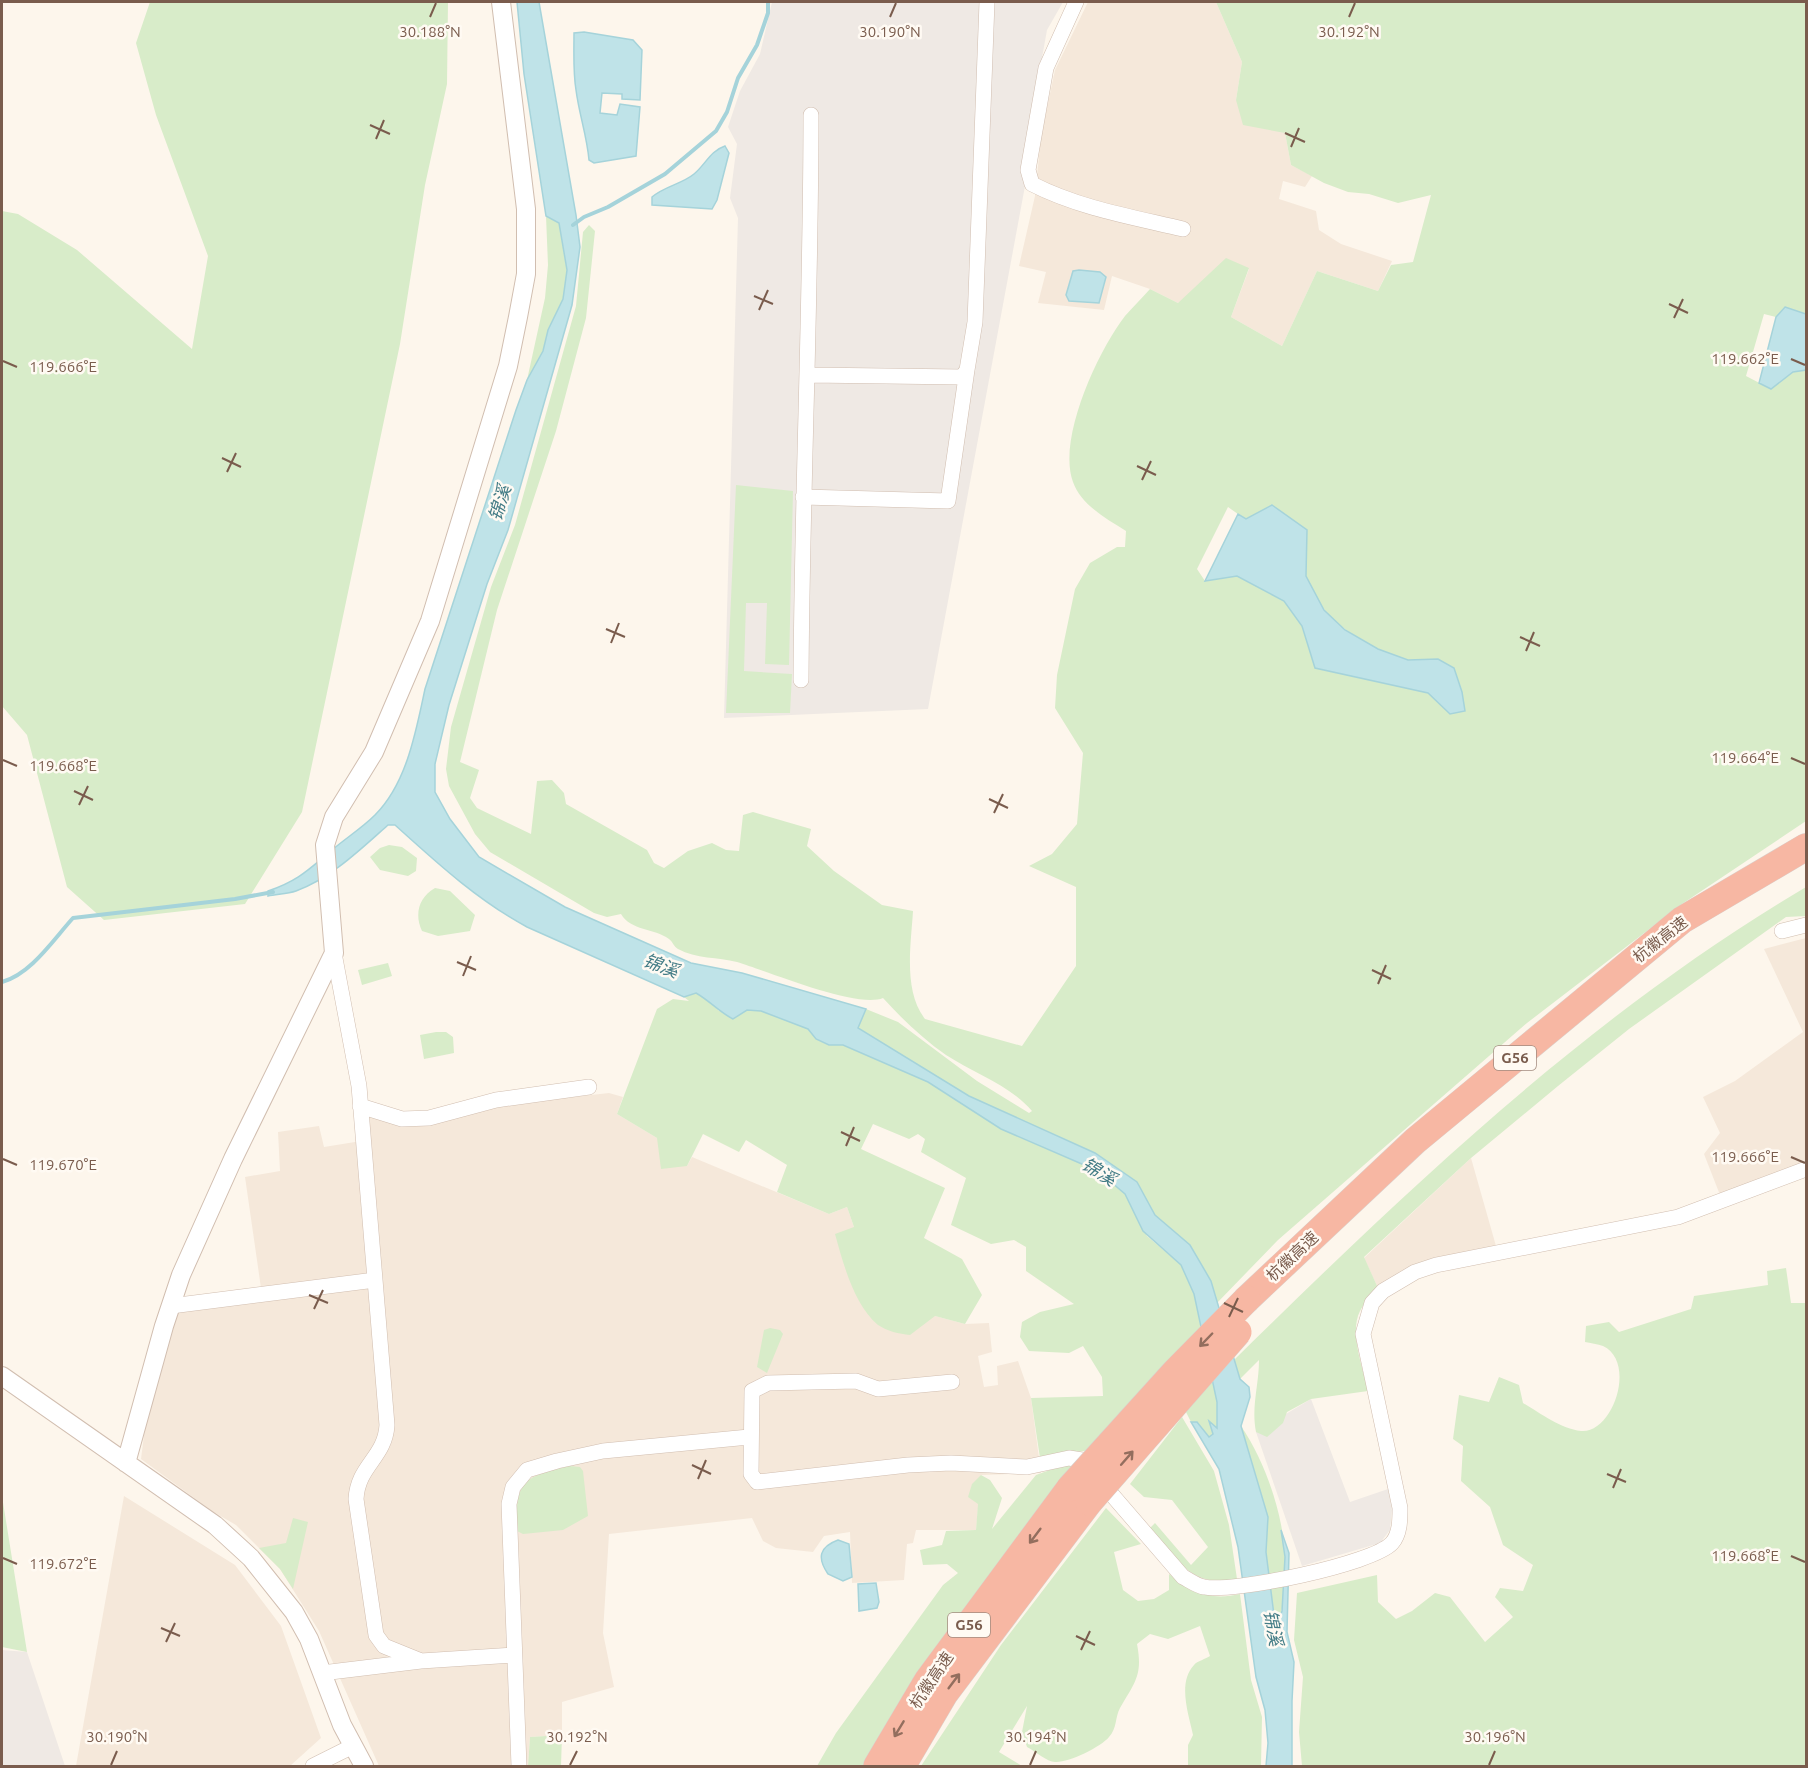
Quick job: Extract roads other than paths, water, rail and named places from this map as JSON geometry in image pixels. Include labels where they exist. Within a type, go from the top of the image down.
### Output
[{"type":"highway","name":"杭徽高速","points":[[1251,1306],[1414,1141],[1682,920],[1806,846]]},
{"type":"highway","name":"杭徽高速","points":[[877,1767],[928,1680],[1079,1495],[1175,1372],[1425,1149],[1687,931],[1806,863]]},
{"type":"highway","name":"杭徽高速","points":[[902,1767],[945,1693],[1079,1495]]},
{"type":"street","points":[[421,1661],[384,1646],[376,1635],[356,1499],[357,1482],[379,1451],[386,1435],[360,1106],[334,954],[326,845],[334,817],[374,752],[430,621],[508,366],[526,274],[526,209],[501,2]]},
{"type":"street","points":[[803,496],[948,501],[975,322],[987,2]]},
{"type":"street","points":[[1076,2],[1046,68],[1028,170],[1032,184],[1055,195],[1099,209],[1183,229]]},
{"type":"street","points":[[801,680],[803,496],[809,375],[811,115]]},
{"type":"street","points":[[809,375],[962,377],[967,370]]},
{"type":"street","points":[[1782,931],[1806,925]]},
{"type":"street","points":[[126,1462],[181,1275],[228,1170],[334,954]]},
{"type":"street","points":[[360,1106],[402,1119],[429,1118],[496,1100],[589,1087]]},
{"type":"street","points":[[952,1382],[878,1389],[856,1381],[768,1383],[752,1391],[749,1437],[751,1474],[757,1482],[908,1465],[951,1463],[1027,1467],[1069,1458],[1082,1460],[1183,1577],[1203,1587],[1236,1587],[1301,1575],[1380,1553],[1394,1542],[1400,1526],[1400,1508],[1363,1334],[1372,1303],[1383,1291],[1415,1272],[1436,1265],[1678,1217],[1806,1169]]},
{"type":"street","points":[[171,1306],[375,1280]]},
{"type":"street","points":[[2,1376],[216,1525],[251,1558],[294,1612],[364,1767]]},
{"type":"street","points":[[519,1767],[508,1498],[527,1470],[603,1451],[749,1437]]},
{"type":"street","points":[[322,1673],[421,1661],[513,1655]]},
{"type":"street","points":[[313,1767],[353,1746]]},
{"type":"water","name":"锦溪","points":[[517,2],[539,2],[580,247],[572,305],[508,530],[487,584],[449,705],[435,764],[435,792],[450,819],[479,857],[565,907],[691,963],[742,973],[866,1009],[858,1028],[969,1096],[1095,1153],[1137,1182],[1155,1215],[1190,1245],[1211,1281],[1240,1379],[1249,1387],[1250,1397],[1241,1426],[1268,1517],[1266,1552],[1274,1615],[1279,1619],[1282,1611],[1285,1557],[1281,1530],[1289,1553],[1287,1632],[1294,1662],[1292,1766],[1266,1766],[1268,1743],[1265,1710],[1256,1677],[1238,1547],[1219,1469],[1191,1422],[1197,1422],[1209,1437],[1213,1434],[1209,1421],[1217,1428],[1217,1402],[1194,1294],[1181,1265],[1143,1231],[1125,1194],[1098,1171],[1001,1129],[928,1082],[843,1045],[829,1045],[816,1039],[808,1029],[761,1011],[747,1010],[733,1019],[696,993],[684,997],[527,927],[474,893],[395,825],[388,825],[345,862],[309,886],[289,893],[268,896],[268,891],[302,874],[375,815],[386,802],[403,772],[425,689],[516,410],[527,380],[543,351],[548,330],[563,299],[567,270],[559,223],[546,216],[524,74]]},
{"type":"water","points":[[584,32],[633,40],[642,50],[640,100],[622,99],[622,94],[602,93],[600,113],[617,115],[620,104],[640,107],[636,156],[594,163],[589,160],[577,99],[574,69],[574,33]]},
{"type":"water","points":[[725,146],[729,153],[717,200],[712,209],[652,205],[652,197],[689,177],[716,151]]},
{"type":"water","points":[[1073,271],[1100,272],[1106,277],[1099,303],[1069,301],[1066,295]]},
{"type":"water","points":[[1785,307],[1806,314],[1806,370],[1793,372],[1771,389],[1759,383],[1776,317]]},
{"type":"water","points":[[1272,505],[1307,530],[1306,576],[1324,610],[1345,630],[1378,649],[1408,660],[1438,659],[1454,668],[1462,692],[1465,711],[1450,714],[1428,693],[1315,668],[1302,626],[1284,601],[1237,576],[1205,581],[1238,514],[1246,519]]},
{"type":"water","points":[[838,1540],[849,1544],[852,1577],[843,1581],[828,1574],[821,1558],[827,1546]]},
{"type":"water","points":[[876,1583],[879,1602],[877,1608],[859,1611],[858,1584]]},
{"type":"waterway","points":[[573,225],[665,174],[716,131],[727,112],[738,78],[757,45],[768,13],[768,2]]},
{"type":"waterway","points":[[2,982],[13,978],[32,964],[73,918],[235,899],[273,892]]}]
